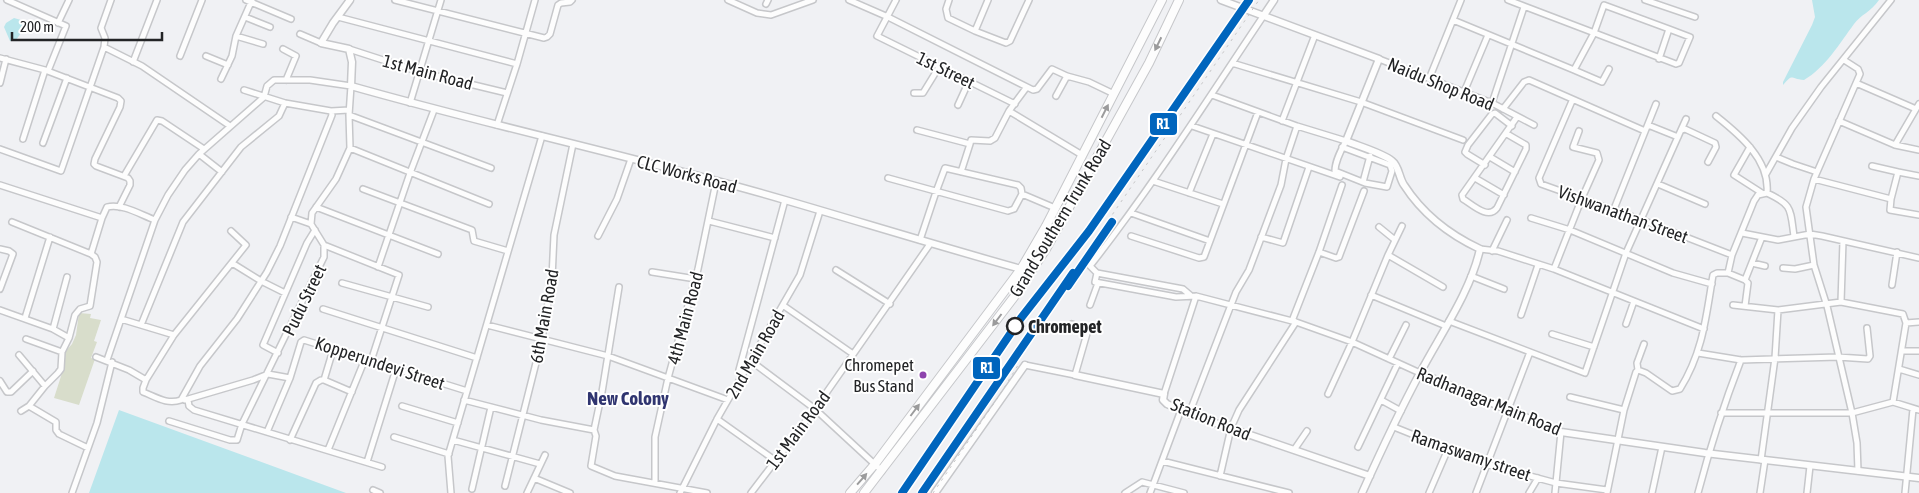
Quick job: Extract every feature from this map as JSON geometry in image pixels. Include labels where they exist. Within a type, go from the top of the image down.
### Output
[{"type":"main road","name":"Grand Southern Trunk Road","points":[[850,493],[875,464],[1021,269],[1056,208],[1162,0]]},
{"type":"main road","name":"Grand Southern Trunk Road","points":[[864,493],[1014,297],[1050,243],[1149,63],[1180,0]]},
{"type":"street","points":[[7,0],[66,26],[47,70],[22,139]]},
{"type":"street","points":[[20,6],[23,0]]},
{"type":"street","points":[[58,23],[69,0]]},
{"type":"street","points":[[0,149],[61,171],[104,47],[105,38],[101,28],[111,0]]},
{"type":"street","points":[[133,62],[157,0]]},
{"type":"street","points":[[180,56],[202,0]]},
{"type":"street","points":[[321,43],[350,0]]},
{"type":"street","points":[[395,0],[544,38],[547,37],[558,5],[561,2],[570,2],[572,0]]},
{"type":"street","points":[[410,103],[430,42],[441,0]]},
{"type":"street","points":[[497,125],[535,0]]},
{"type":"street","points":[[728,0],[758,13],[771,15],[813,0]]},
{"type":"street","points":[[849,0],[888,17],[1026,88],[1037,89],[1052,69],[1067,76],[1089,82],[1114,94]]},
{"type":"street","points":[[888,17],[896,0]]},
{"type":"street","points":[[949,0],[946,9],[948,18],[1006,43],[1010,41],[1029,0]]},
{"type":"street","points":[[975,31],[988,0]]},
{"type":"street","points":[[1222,0],[1379,58]]},
{"type":"street","points":[[1193,296],[1183,289],[1097,273],[1090,266],[1132,213],[1192,126],[1274,0]]},
{"type":"street","points":[[1429,80],[1461,0]]},
{"type":"street","points":[[1508,0],[1659,59],[1676,64],[1679,63],[1690,37],[1604,5],[1601,0]]},
{"type":"street","points":[[1646,0],[1695,17]]},
{"type":"street","points":[[1766,174],[1792,128],[1891,0]]},
{"type":"street","points":[[222,79],[232,56],[236,36],[250,1],[291,19]]},
{"type":"street","points":[[1574,70],[1594,33],[1604,5]]},
{"type":"street","points":[[1498,106],[1512,46],[1524,7]]},
{"type":"street","points":[[338,16],[517,64]]},
{"type":"street","points":[[245,17],[270,27]]},
{"type":"street","name":"1st Street","points":[[888,17],[877,36],[1015,104]]},
{"type":"street","points":[[1453,20],[1602,82],[1609,68]]},
{"type":"street","points":[[1659,59],[1670,29]]},
{"type":"street","points":[[291,217],[311,224],[312,213],[336,179],[350,148],[349,112],[352,62],[349,49],[321,43],[300,34]]},
{"type":"street","points":[[1282,121],[1315,34]]},
{"type":"street","points":[[1464,92],[1488,35]]},
{"type":"street","points":[[236,36],[262,44]]},
{"type":"street","points":[[104,47],[175,87],[230,126]]},
{"type":"street","points":[[284,49],[296,56],[286,80]]},
{"type":"street","name":"1st Main Road","points":[[349,49],[420,72],[507,93]]},
{"type":"street","points":[[206,56],[228,65]]},
{"type":"street","points":[[0,58],[47,70],[90,86],[121,101],[94,164],[124,176],[130,181],[130,185],[119,207]]},
{"type":"street","name":"Naidu Shop Road","points":[[1344,144],[1379,58],[1429,80],[1498,106],[1509,118]]},
{"type":"street","points":[[0,83],[6,59]]},
{"type":"street","points":[[1844,60],[1860,72],[1814,179],[1806,207],[1814,265],[1826,303],[1858,443],[1858,471]]},
{"type":"street","points":[[1232,63],[1361,102],[1463,140]]},
{"type":"street","points":[[914,93],[922,93],[938,67]]},
{"type":"street","points":[[1056,96],[1067,76]]},
{"type":"street","points":[[43,143],[67,78]]},
{"type":"street","points":[[72,493],[97,423],[121,319],[154,220],[185,170],[204,149],[264,97],[271,81],[310,80],[351,86]]},
{"type":"street","points":[[1498,106],[1524,82],[1529,80],[1572,101],[1645,132]]},
{"type":"street","points":[[958,105],[969,81]]},
{"type":"street","points":[[1856,83],[1918,104],[1895,145]]},
{"type":"street","name":"CLC Works Road","points":[[351,86],[434,110],[574,144],[785,200],[930,244],[1021,269]]},
{"type":"street","points":[[961,172],[971,140],[990,141],[995,138],[1009,111],[1026,88]]},
{"type":"street","points":[[244,90],[285,103],[331,111],[349,112],[490,168]]},
{"type":"street","points":[[1212,95],[1344,144],[1390,165],[1392,171],[1387,187],[1363,182],[1335,170],[1344,144]]},
{"type":"street","name":"Vishwanathan Street","points":[[1572,101],[1539,178],[1542,184],[1614,209],[1732,255]]},
{"type":"street","points":[[141,325],[183,222],[241,147],[279,116],[285,103]]},
{"type":"street","points":[[1614,209],[1656,104]]},
{"type":"street","points":[[378,267],[434,110]]},
{"type":"street","points":[[180,400],[200,366],[237,318],[261,282],[280,246],[332,115],[331,111]]},
{"type":"street","points":[[1009,111],[1082,155]]},
{"type":"street","points":[[1131,236],[1202,259],[1258,112]]},
{"type":"street","points":[[1485,165],[1467,154],[1466,149],[1492,114],[1495,113],[1509,118],[1514,122],[1534,125]]},
{"type":"street","points":[[1716,116],[1740,135],[1762,166],[1768,182],[1764,193]]},
{"type":"street","points":[[1509,118],[1514,122]]},
{"type":"street","points":[[1371,295],[1585,373],[1626,253],[1686,119]]},
{"type":"street","points":[[124,176],[157,120],[162,121],[204,149]]},
{"type":"street","points":[[1839,121],[1895,145],[1919,150]]},
{"type":"street","points":[[1507,134],[1526,145],[1526,149],[1496,211],[1487,213],[1462,197],[1514,122]]},
{"type":"street","points":[[1648,125],[1678,136]]},
{"type":"street","points":[[1192,126],[1340,177]]},
{"type":"street","points":[[1189,414],[1230,306],[1248,270],[1281,184],[1286,159],[1297,126]]},
{"type":"street","points":[[1681,130],[1686,129],[1715,143],[1716,147],[1708,162]]},
{"type":"street","points":[[917,130],[970,144]]},
{"type":"street","points":[[1554,270],[1599,160],[1597,153],[1573,147],[1579,132]]},
{"type":"street","points":[[1189,193],[1213,134]]},
{"type":"street","points":[[451,493],[449,454],[542,136]]},
{"type":"street","name":"6th Main Road","points":[[505,486],[542,339],[552,278],[554,235],[574,144]]},
{"type":"street","points":[[350,148],[489,204]]},
{"type":"street","points":[[1750,148],[1734,175],[1764,193],[1783,201],[1788,206],[1794,236]]},
{"type":"street","points":[[199,154],[222,172]]},
{"type":"street","points":[[1363,182],[1370,155]]},
{"type":"street","points":[[1370,155],[1394,162],[1403,184],[1422,207],[1464,242],[1480,249],[1492,250],[1554,270],[1704,328]]},
{"type":"street","points":[[1490,157],[1514,172]]},
{"type":"street","points":[[1776,157],[1817,172]]},
{"type":"street","points":[[598,236],[617,199],[631,159]]},
{"type":"street","points":[[1872,166],[1919,176]]},
{"type":"street","points":[[1261,237],[1282,243],[1309,167]]},
{"type":"street","points":[[888,178],[936,192],[1008,211],[1014,209],[1022,194],[1021,188],[1018,185],[945,168],[936,192],[920,240]]},
{"type":"street","points":[[1898,172],[1890,210],[1919,215]]},
{"type":"street","points":[[1475,178],[1504,195]]},
{"type":"street","points":[[1814,179],[1891,199]]},
{"type":"street","points":[[1153,181],[1223,204]]},
{"type":"street","name":"4th Main Road","points":[[655,483],[655,437],[668,378],[696,279],[716,182]]},
{"type":"street","points":[[1658,184],[1705,204]]},
{"type":"street","points":[[0,185],[102,218]]},
{"type":"street","points":[[1220,476],[1231,428],[1239,410],[1294,321],[1342,185]]},
{"type":"street","points":[[362,189],[472,230],[474,241],[508,251]]},
{"type":"street","points":[[1319,252],[1336,258],[1339,257],[1364,191]]},
{"type":"street","points":[[1728,273],[1732,255],[1754,201],[1758,195],[1764,193]]},
{"type":"street","points":[[1022,194],[1056,208]]},
{"type":"street","points":[[741,378],[739,370],[785,200]]},
{"type":"street","points":[[91,254],[107,207],[119,207],[154,220]]},
{"type":"street","points":[[316,207],[438,254]]},
{"type":"street","name":"2nd Main Road","points":[[680,493],[717,419],[784,306],[800,275],[820,211]]},
{"type":"street","points":[[1132,213],[1210,242]]},
{"type":"street","points":[[1531,218],[1570,230],[1674,273],[1712,284]]},
{"type":"street","points":[[1492,250],[1507,220]]},
{"type":"street","points":[[709,221],[775,238]]},
{"type":"street","points":[[12,222],[91,254],[97,262],[90,306],[80,310],[75,315],[69,338],[62,352],[61,369],[30,406],[21,411]]},
{"type":"street","name":"Pudu Street","points":[[169,421],[234,441],[237,440],[242,424],[322,263],[324,245],[311,224]]},
{"type":"street","points":[[1328,394],[1402,226]]},
{"type":"street","points":[[1379,227],[1395,240]]},
{"type":"street","points":[[278,353],[263,345],[307,243],[315,230]]},
{"type":"street","points":[[231,231],[246,245],[174,335],[146,380],[143,388],[144,392],[172,402],[188,400],[268,374],[290,378]]},
{"type":"street","points":[[1742,233],[1778,240],[1810,234],[1919,258]]},
{"type":"street","points":[[25,318],[50,237]]},
{"type":"street","points":[[1745,306],[1748,289],[1746,280],[1762,237]]},
{"type":"street","points":[[1841,302],[1843,241]]},
{"type":"street","name":"1st Main Road","points":[[750,493],[815,409],[930,244]]},
{"type":"street","points":[[324,245],[378,267],[397,272],[400,275],[382,329],[352,392],[328,450]]},
{"type":"street","points":[[0,249],[10,251],[12,254],[0,289]]},
{"type":"street","points":[[1362,493],[1420,373],[1448,323],[1471,276],[1480,249]]},
{"type":"street","points":[[1892,284],[1897,252]]},
{"type":"street","points":[[1388,255],[1443,287]]},
{"type":"street","points":[[232,263],[261,282],[286,293]]},
{"type":"street","points":[[1752,263],[1765,266]]},
{"type":"street","points":[[1521,315],[1538,265]]},
{"type":"street","points":[[1783,268],[1814,265]]},
{"type":"street","points":[[836,270],[890,304]]},
{"type":"street","points":[[652,272],[696,279]]},
{"type":"street","points":[[1097,273],[1095,282],[1098,283],[1176,297],[1193,296]]},
{"type":"street","points":[[1638,370],[1646,373],[1667,389],[1677,391],[1684,382],[1698,353],[1714,273],[1728,273],[1746,280]]},
{"type":"street","points":[[1471,276],[1504,289]]},
{"type":"street","points":[[52,329],[67,277]]},
{"type":"street","points":[[342,283],[428,307]]},
{"type":"street","points":[[1090,305],[1098,283]]},
{"type":"street","points":[[618,287],[608,356],[594,430],[596,436],[591,466],[616,476],[707,493]]},
{"type":"street","points":[[1164,394],[1193,296]]},
{"type":"street","name":"Radhanagar Main Road","points":[[1193,296],[1294,321],[1352,342],[1420,373],[1561,432],[1708,454],[1919,478]]},
{"type":"street","points":[[1626,324],[1634,301]]},
{"type":"street","points":[[1733,305],[1778,310],[1841,302],[1901,314],[1904,316],[1906,323],[1893,402]]},
{"type":"street","points":[[784,306],[854,354]]},
{"type":"street","points":[[323,309],[477,358]]},
{"type":"street","points":[[0,310],[25,318],[69,338]]},
{"type":"street","points":[[1760,493],[1775,358],[1778,310]]},
{"type":"street","points":[[121,319],[174,335]]},
{"type":"street","points":[[1906,323],[1919,322]]},
{"type":"street","points":[[1072,324],[1088,330],[1075,375]]},
{"type":"street","points":[[487,325],[608,356],[728,400]]},
{"type":"street","points":[[1389,359],[1406,325]]},
{"type":"street","points":[[1698,353],[1741,360],[1838,357],[1865,359],[1869,357],[1867,328]]},
{"type":"street","points":[[1552,334],[1594,347]]},
{"type":"street","points":[[26,339],[62,352]]},
{"type":"street","name":"Kopperundevi Street","points":[[267,432],[290,378],[302,340],[306,339],[333,350],[467,391]]},
{"type":"street","points":[[1607,491],[1624,410],[1638,370],[1637,363],[1644,344]]},
{"type":"street","points":[[324,380],[333,350]]},
{"type":"street","points":[[1902,351],[1919,351]]},
{"type":"street","points":[[1476,493],[1530,352]]},
{"type":"street","points":[[19,355],[45,386]]},
{"type":"street","points":[[96,357],[110,361],[146,380]]},
{"type":"street","points":[[1698,493],[1721,413],[1741,360]]},
{"type":"street","points":[[751,361],[815,409],[882,471]]},
{"type":"street","points":[[1358,447],[1398,363]]},
{"type":"street","points":[[935,493],[1026,365]]},
{"type":"street","name":"Station Road","points":[[1026,365],[1164,394],[1164,400],[1167,404],[1189,414],[1370,476]]},
{"type":"street","points":[[367,462],[396,369]]},
{"type":"street","points":[[1899,369],[1919,375]]},
{"type":"street","points":[[0,381],[6,392],[11,392],[33,371]]},
{"type":"street","points":[[290,440],[316,383],[324,380],[352,392]]},
{"type":"street","points":[[1570,397],[1624,410]]},
{"type":"street","points":[[188,400],[189,406],[194,410],[382,467]]},
{"type":"street","points":[[464,400],[594,430]]},
{"type":"street","points":[[1381,400],[1401,411]]},
{"type":"street","points":[[1721,413],[1852,413],[1893,402],[1916,409],[1904,493]]},
{"type":"street","points":[[30,406],[56,422],[56,430],[59,434],[88,448]]},
{"type":"street","points":[[402,406],[458,423]]},
{"type":"street","points":[[472,490],[491,407]]},
{"type":"street","points":[[1150,493],[1181,410]]},
{"type":"street","points":[[717,419],[776,461]]},
{"type":"street","name":"Ramaswamy street","points":[[1394,427],[1486,464],[1556,483],[1607,491]]},
{"type":"street","points":[[1294,450],[1307,431]]},
{"type":"street","points":[[1555,493],[1561,432]]},
{"type":"street","points":[[394,436],[449,454]]},
{"type":"street","points":[[453,440],[540,464]]},
{"type":"street","points":[[1652,493],[1662,446]]},
{"type":"street","points":[[1429,493],[1448,450]]},
{"type":"street","points":[[527,493],[545,455]]},
{"type":"street","points":[[1162,461],[1289,493]]},
{"type":"street","points":[[1807,493],[1810,466]]},
{"type":"street","points":[[534,478],[570,493]]},
{"type":"street","points":[[1529,493],[1538,478]]},
{"type":"street","points":[[1125,493],[1142,482],[1184,493]]},
{"type":"street","points":[[373,490],[380,493]]},
{"type":"green space","points":[[79,313],[91,314],[90,318],[101,320],[94,341],[97,342],[91,358],[95,359],[79,405],[54,398],[63,370],[65,352],[72,344],[76,335]]},
{"type":"water","points":[[1812,0],[1879,0],[1873,8],[1856,21],[1832,55],[1819,69],[1804,80],[1791,78],[1783,85],[1815,17]]},
{"type":"water","points":[[14,18],[21,20],[24,29],[16,40],[10,41],[4,27],[6,23]]},
{"type":"water","points":[[119,410],[346,493],[89,493]]},
{"type":"railway","points":[[922,493],[1259,0]]},
{"type":"railway","points":[[933,493],[1020,362]]},
{"type":"transit line","name":"R1","points":[[902,493],[1021,318],[1089,231],[1249,0]]},
{"type":"transit line","name":"R1","points":[[1068,286],[1112,222]]},
{"type":"transit line","name":"R1","points":[[922,493],[1073,273]]},
{"type":"place","name":"Chromepet","points":[[1015,326]]},
{"type":"place","name":"Chromepet Bus Stand","points":[[923,375]]},
{"type":"district","name":"New Colony","points":[[628,398]]}]
